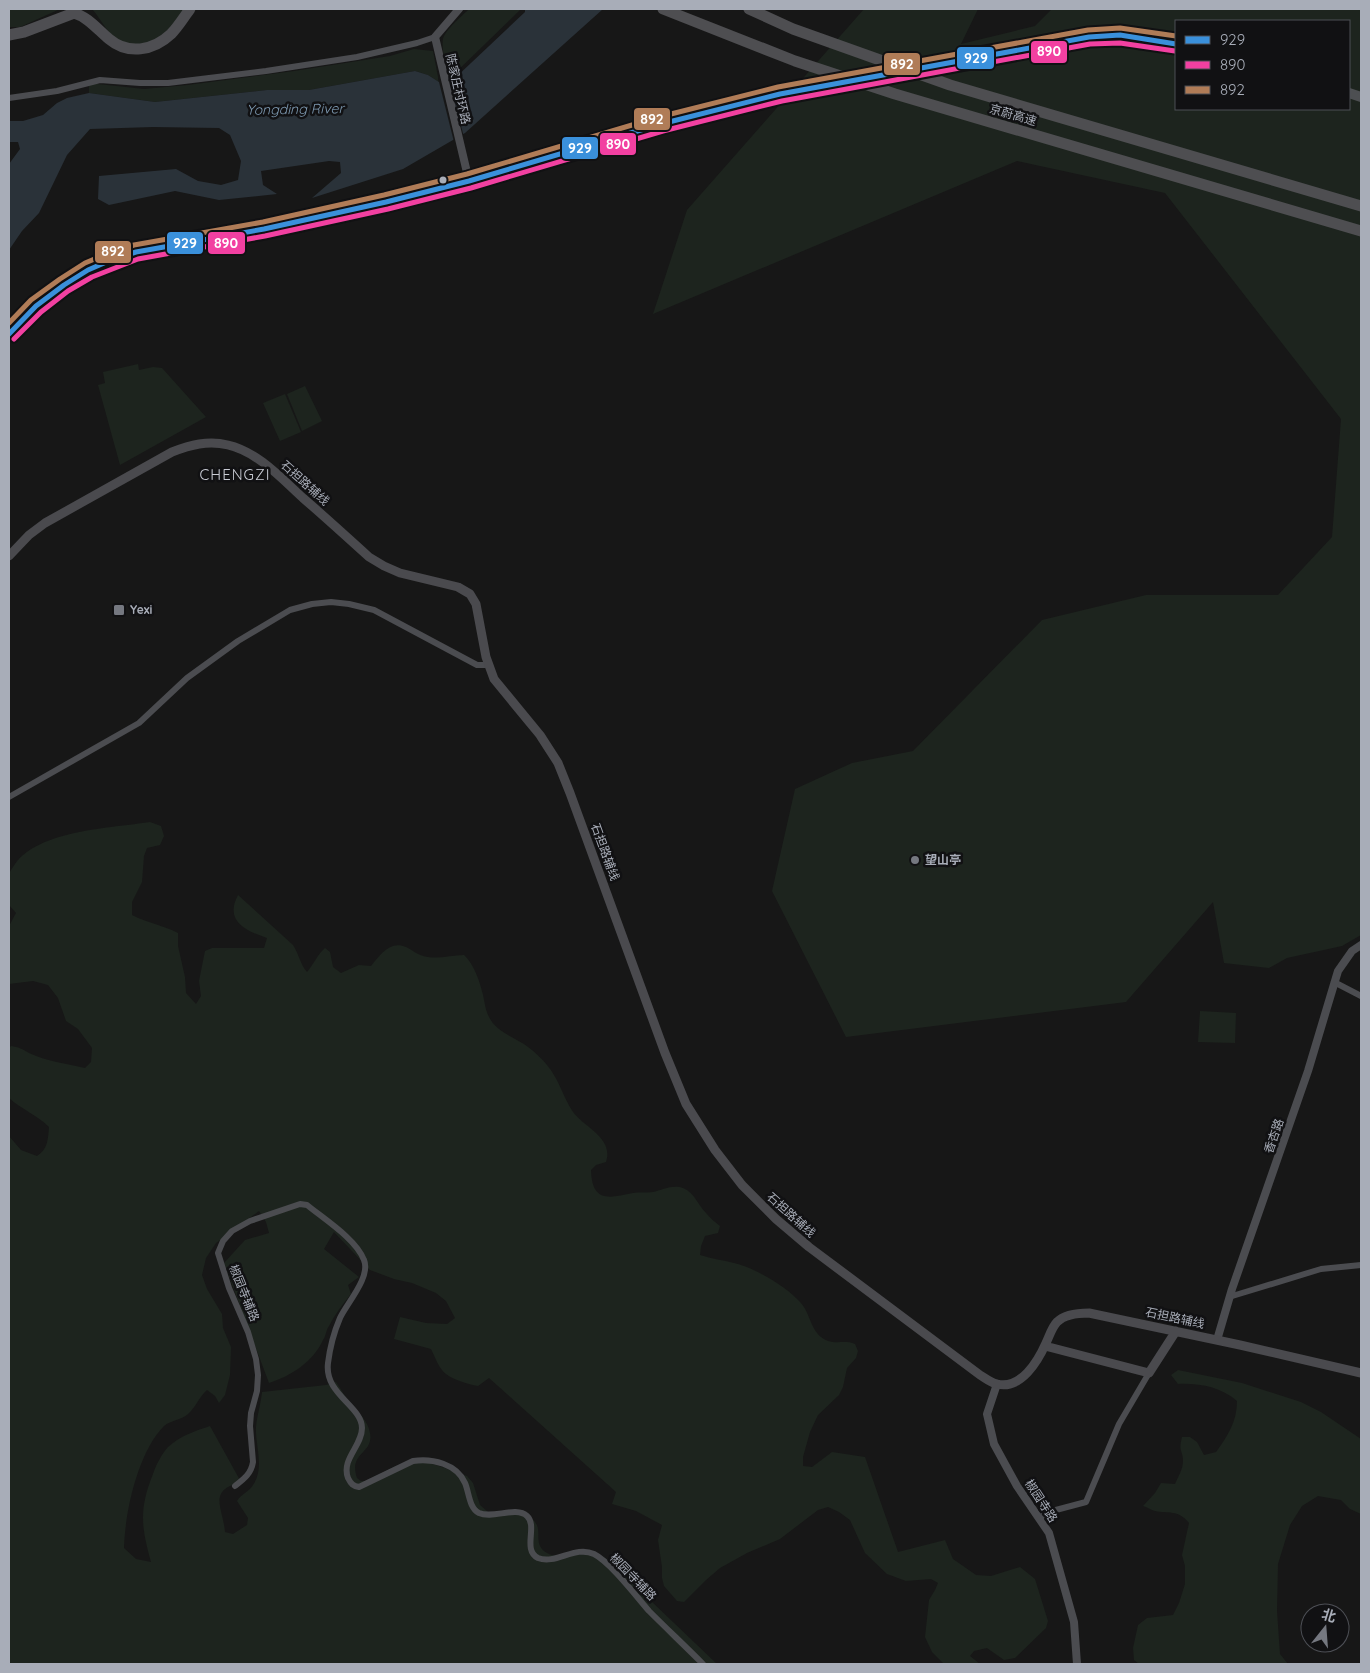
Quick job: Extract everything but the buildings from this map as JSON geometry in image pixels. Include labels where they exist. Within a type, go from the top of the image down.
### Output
[{"type":"highway","points":[[9,35],[24,32],[74,13],[82,16],[113,42],[128,50],[147,49],[171,34],[190,9]]},
{"type":"highway","name":"京蔚高速","points":[[663,9],[795,61],[895,94],[1361,232]]},
{"type":"highway","name":"京蔚高速","points":[[749,9],[793,29],[950,85],[1361,206]]},
{"type":"main road","points":[[9,334],[36,306],[88,270],[111,260],[165,246],[264,229],[469,182],[661,124],[780,94],[1089,37],[1120,35],[1175,44]]},
{"type":"main road","name":"石担路辅线","points":[[9,556],[29,535],[100,491],[172,452],[193,444],[212,443],[238,448],[253,455],[369,557],[384,566],[400,572],[458,587],[470,594],[476,604],[489,665],[494,679],[540,735],[558,763],[574,802],[665,1053],[686,1104],[715,1150],[742,1185],[776,1219],[809,1247],[980,1375],[997,1384],[1010,1384],[1023,1376],[1038,1360],[1056,1322],[1066,1316],[1078,1313],[1089,1313],[1176,1331],[1361,1373]]},
{"type":"main road","points":[[1045,1346],[1149,1373],[1176,1331]]},
{"type":"street","points":[[9,98],[57,91],[100,80],[140,84],[168,83],[357,57],[417,44],[436,37],[459,9]]},
{"type":"street","name":"陈家庄村环路","points":[[436,37],[469,182]]},
{"type":"street","points":[[9,797],[139,723],[187,678],[238,641],[290,610],[312,604],[331,602],[374,610],[477,665],[489,665]]},
{"type":"street","name":"香杏路","points":[[1217,1340],[1229,1297],[1308,1071],[1338,971],[1352,951],[1361,946]]},
{"type":"street","points":[[1334,982],[1361,996]]},
{"type":"street","name":"椒园寺辅路","points":[[234,1486],[245,1478],[252,1468],[250,1426],[258,1375],[248,1332],[229,1288],[220,1261],[219,1248],[232,1232],[250,1220],[300,1204],[307,1205],[356,1246],[365,1261],[365,1271],[362,1280],[334,1332],[328,1365],[332,1385],[356,1413],[362,1424],[360,1438],[348,1462],[347,1475],[350,1483],[354,1486],[360,1486],[413,1460],[428,1460],[451,1467],[465,1483],[472,1506],[478,1513],[492,1515],[518,1512],[527,1516],[531,1523],[531,1547],[533,1554],[539,1558],[550,1559],[583,1551],[595,1555],[616,1573],[650,1611],[703,1664]]},
{"type":"street","points":[[1229,1297],[1321,1269],[1361,1264]]},
{"type":"street","points":[[1039,1518],[1052,1510],[1086,1502],[1119,1424],[1149,1373]]},
{"type":"street","name":"椒园寺路","points":[[997,1384],[987,1414],[994,1444],[1017,1486],[1049,1533],[1074,1622],[1077,1664]]},
{"type":"shaded area","points":[[9,9],[60,9],[20,27],[9,27]]},
{"type":"shaded area","points":[[92,9],[184,9],[173,24],[158,38],[149,43],[131,46],[117,40]]},
{"type":"shaded area","points":[[469,9],[521,9],[450,78],[444,54],[444,35]]},
{"type":"shaded area","points":[[864,9],[978,9],[961,44],[1035,26],[1052,9],[1361,9],[1361,935],[1342,946],[1287,958],[1269,968],[1224,963],[1213,902],[1126,1002],[846,1037],[772,891],[795,789],[852,763],[913,751],[1042,620],[1146,595],[1278,595],[1332,537],[1341,419],[1165,193],[1017,161],[653,314],[687,210]]},
{"type":"shaded area","points":[[414,49],[433,51],[439,82],[428,75],[415,71],[309,90],[267,90],[155,102],[89,93],[89,83],[144,89],[188,85],[390,56]]},
{"type":"shaded area","points":[[138,364],[139,370],[153,367],[162,368],[206,417],[120,465],[98,385],[105,383],[103,372]]},
{"type":"shaded area","points":[[305,386],[322,421],[302,431],[287,394]]},
{"type":"shaded area","points":[[285,394],[301,432],[280,441],[263,403]]},
{"type":"shaded area","points":[[150,822],[161,826],[164,836],[160,845],[147,848],[144,856],[142,882],[132,902],[132,915],[178,933],[178,946],[185,977],[186,993],[196,1004],[201,996],[199,981],[205,951],[212,948],[264,948],[267,938],[245,928],[235,918],[234,904],[238,895],[293,945],[307,972],[325,948],[330,952],[333,967],[341,973],[359,965],[371,966],[386,950],[395,945],[406,947],[428,957],[464,955],[471,963],[476,974],[492,1022],[501,1031],[531,1049],[543,1060],[555,1076],[573,1112],[597,1134],[606,1146],[606,1162],[596,1165],[591,1170],[592,1181],[598,1193],[609,1197],[653,1192],[671,1187],[687,1190],[703,1210],[720,1226],[718,1233],[705,1236],[700,1255],[742,1265],[770,1278],[800,1302],[814,1329],[822,1338],[831,1342],[855,1344],[858,1351],[856,1358],[847,1368],[843,1387],[839,1395],[818,1415],[810,1432],[803,1457],[803,1466],[812,1467],[832,1452],[865,1457],[898,1552],[945,1540],[953,1559],[976,1575],[991,1576],[1020,1567],[1035,1579],[1048,1621],[1046,1628],[1015,1658],[1004,1660],[987,1648],[974,1651],[970,1656],[980,1664],[944,1664],[932,1652],[925,1637],[929,1600],[938,1583],[931,1579],[906,1581],[887,1574],[865,1553],[850,1520],[828,1507],[818,1510],[780,1539],[747,1553],[720,1568],[684,1602],[677,1601],[664,1586],[662,1578],[658,1540],[662,1525],[636,1511],[612,1504],[616,1492],[489,1378],[478,1386],[457,1380],[444,1372],[437,1363],[431,1349],[394,1339],[400,1317],[426,1323],[447,1324],[455,1318],[446,1301],[436,1293],[412,1283],[394,1279],[370,1270],[334,1232],[324,1249],[359,1277],[348,1285],[351,1294],[334,1317],[319,1348],[293,1372],[269,1383],[224,1263],[245,1240],[269,1233],[266,1222],[259,1211],[216,1243],[206,1258],[202,1275],[207,1289],[222,1314],[223,1328],[231,1347],[230,1375],[225,1395],[219,1403],[215,1396],[207,1390],[188,1414],[164,1426],[155,1437],[140,1467],[130,1500],[124,1548],[136,1559],[151,1562],[145,1538],[143,1518],[145,1497],[156,1467],[163,1453],[173,1443],[188,1434],[210,1426],[241,1482],[230,1486],[220,1495],[220,1508],[225,1532],[233,1534],[247,1525],[248,1518],[237,1501],[257,1478],[259,1456],[256,1427],[262,1392],[326,1385],[336,1382],[363,1417],[369,1429],[370,1440],[358,1458],[355,1469],[357,1478],[361,1481],[365,1481],[398,1465],[425,1461],[467,1476],[473,1483],[480,1505],[488,1512],[516,1512],[533,1520],[538,1529],[539,1544],[547,1553],[565,1556],[592,1553],[608,1560],[717,1664],[9,1664],[9,1136],[21,1150],[37,1156],[41,1153],[48,1140],[49,1127],[9,1098],[9,1048],[11,1046],[16,1047],[42,1058],[85,1068],[91,1062],[92,1048],[78,1029],[66,1021],[58,998],[48,985],[33,981],[9,984],[9,926],[16,913],[9,905],[8,878],[15,864],[26,853],[58,837],[77,832]]},
{"type":"shaded area","points":[[1200,1011],[1236,1013],[1235,1043],[1198,1042]]},
{"type":"shaded area","points":[[1178,1370],[1242,1383],[1301,1402],[1321,1412],[1361,1439],[1361,1514],[1350,1509],[1341,1500],[1318,1496],[1302,1506],[1290,1525],[1278,1564],[1277,1611],[1280,1654],[1288,1664],[1139,1664],[1134,1660],[1133,1648],[1138,1625],[1147,1618],[1173,1615],[1179,1603],[1185,1584],[1185,1566],[1182,1555],[1189,1523],[1177,1514],[1155,1511],[1143,1506],[1161,1483],[1175,1484],[1183,1464],[1180,1446],[1182,1437],[1190,1437],[1197,1442],[1204,1455],[1216,1452],[1231,1428],[1237,1408],[1237,1401],[1217,1389],[1202,1385],[1178,1384],[1171,1375]]},
{"type":"water","name":"Yongding River","points":[[525,9],[603,9],[465,133],[403,169],[312,198],[341,173],[340,162],[329,161],[261,171],[263,185],[277,194],[219,200],[175,191],[109,205],[98,199],[99,176],[176,169],[198,181],[221,185],[238,180],[241,161],[230,135],[219,128],[153,127],[90,129],[67,155],[39,213],[22,231],[9,250],[9,164],[20,149],[18,142],[9,142],[9,121],[23,121],[43,115],[57,103],[67,98],[89,93],[155,102],[267,90],[309,90],[415,71],[428,75],[439,82],[454,79],[525,12]]},
{"type":"pier","points":[[438,78],[448,78],[464,137],[454,142]]},
{"type":"transit line","name":"892","points":[[9,323],[31,300],[85,263],[134,245],[263,222],[384,195],[467,174],[659,117],[778,87],[1088,30],[1120,28],[1175,36]]},
{"type":"transit line","name":"929","points":[[9,334],[36,306],[64,285],[88,270],[136,252],[264,229],[386,202],[469,181],[661,124],[780,94],[1089,37],[1120,35],[1175,44]]},
{"type":"transit line","name":"890","points":[[14,339],[41,312],[68,291],[92,277],[138,259],[265,236],[388,209],[471,188],[663,131],[782,101],[1090,44],[1120,43],[1175,51]]},
{"type":"place","name":"Yexi","points":[[119,610]]},
{"type":"place","name":"望山亭","points":[[915,860]]},
{"type":"district","name":"CHENGZI","points":[[235,475]]}]
